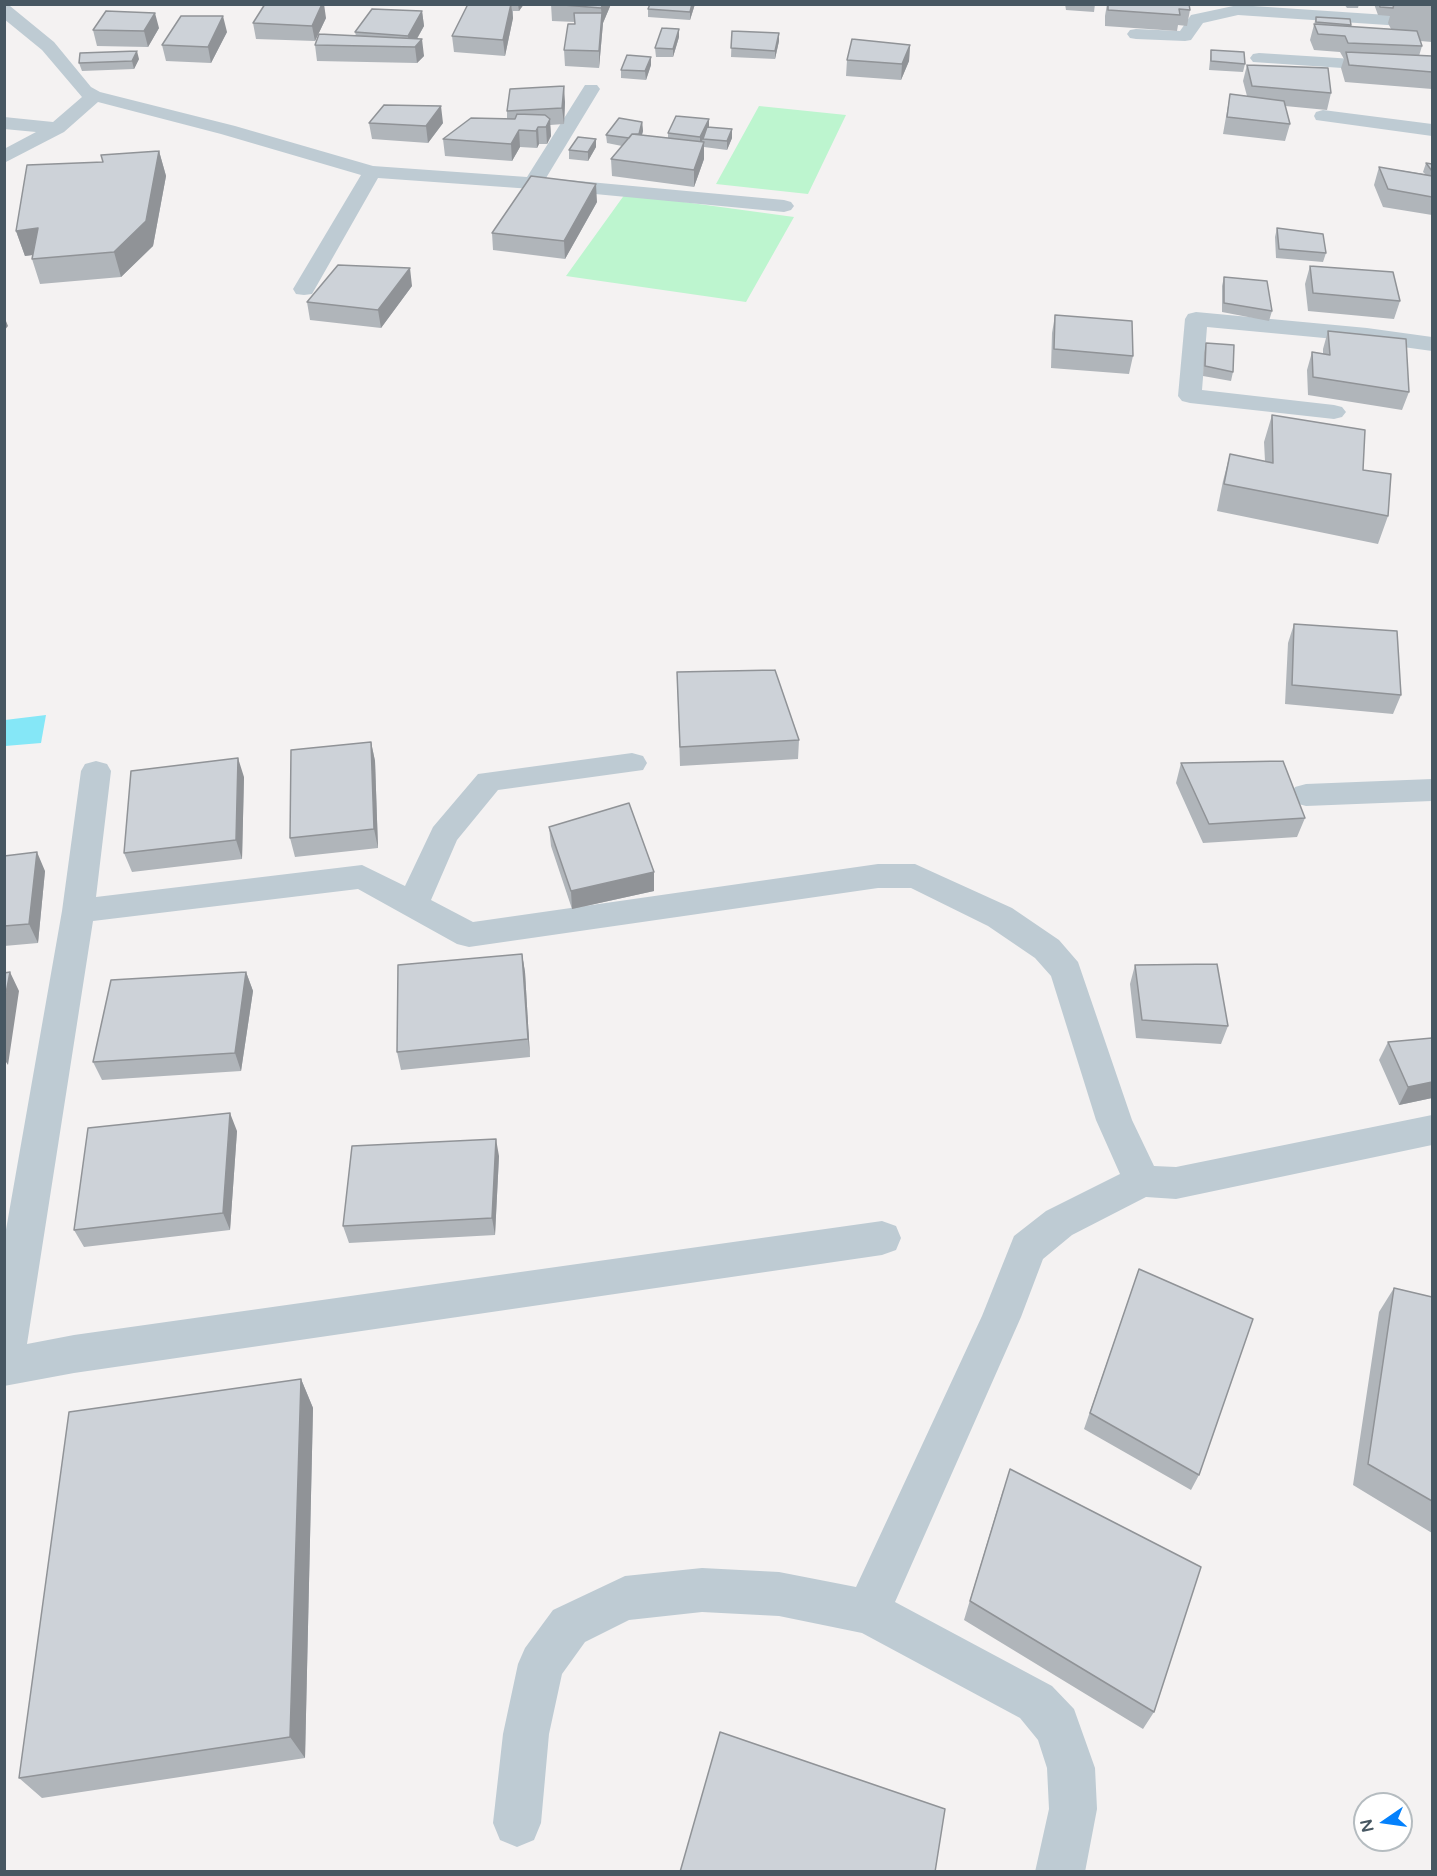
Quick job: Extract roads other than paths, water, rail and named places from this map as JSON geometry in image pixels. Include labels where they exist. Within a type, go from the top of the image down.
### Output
[{"type":"street","points":[[4,10],[48,46],[85,91],[94,96],[228,130],[372,172],[533,183],[784,206]]},
{"type":"street","points":[[1136,34],[1185,36],[1197,19],[1238,10],[1432,23]]},
{"type":"street","points":[[1259,58],[1432,69]]},
{"type":"street","points":[[533,183],[591,88]]},
{"type":"street","points":[[4,157],[57,128],[94,96]]},
{"type":"street","points":[[1323,116],[1432,130]]},
{"type":"street","points":[[4,123],[57,128]]},
{"type":"street","points":[[304,289],[372,172]]},
{"type":"street","points":[[1334,412],[1190,396],[1196,319],[1367,335],[1432,344]]},
{"type":"street","points":[[413,904],[444,835],[489,781],[632,763]]},
{"type":"street","points":[[4,1361],[78,910],[96,771]]},
{"type":"street","points":[[1306,795],[1432,790]]},
{"type":"street","points":[[78,910],[362,877],[469,935],[878,876],[915,876],[1000,917],[1047,949],[1066,971],[1114,1120],[1142,1182]]},
{"type":"street","points":[[868,1612],[1001,1317],[1028,1248],[1059,1223],[1142,1182],[1176,1184],[1432,1130]]},
{"type":"street","points":[[4,1367],[74,1354],[882,1238]]},
{"type":"street","points":[[518,1824],[526,1734],[541,1664],[569,1626],[625,1598],[702,1590],[779,1594],[868,1612],[1036,1702],[1057,1726],[1071,1768],[1073,1809],[1060,1872]]},
{"type":"water","points":[[46,715],[41,743],[5,746],[5,720]]}]
